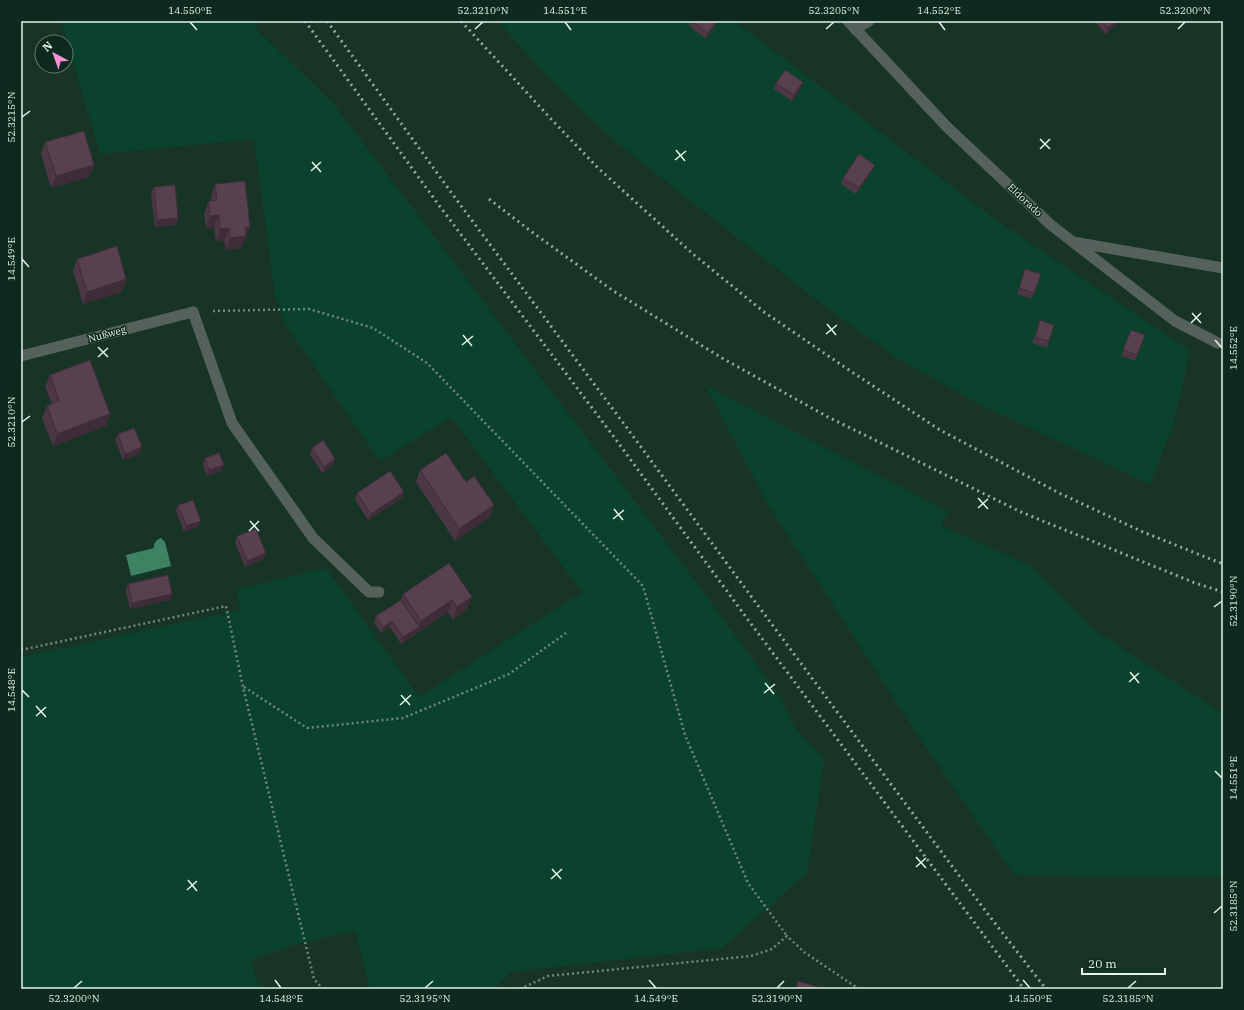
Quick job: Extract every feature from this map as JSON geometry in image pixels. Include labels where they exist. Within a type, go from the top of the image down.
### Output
[{"type":"street","name":"Eldorado","points":[[869,21],[852,25],[947,127],[1051,225],[1175,321],[1218,343]]},
{"type":"street","points":[[1073,242],[1223,268]]},
{"type":"street","points":[[193,312],[232,423],[313,538],[369,592],[379,592]]},
{"type":"street","name":"Nußweg","points":[[21,356],[193,312]]},
{"type":"path","points":[[193,312],[309,309],[373,328],[427,363],[644,586],[685,735],[748,883],[787,936],[804,952],[859,989]]},
{"type":"path","points":[[21,650],[226,606],[243,687],[314,979],[323,989]]},
{"type":"path","points":[[243,687],[307,728],[403,718],[509,674],[566,633]]},
{"type":"path","points":[[520,989],[548,976],[751,956],[772,949],[787,936]]},
{"type":"shaded area","points":[[61,21],[257,21],[256,29],[333,103],[696,582],[781,698],[796,729],[824,759],[807,873],[722,948],[511,972],[493,989],[370,989],[355,930],[291,946],[250,960],[260,989],[21,989],[21,657],[240,610],[237,590],[326,568],[419,697],[582,592],[451,417],[380,461],[286,325],[275,295],[254,139],[100,154],[74,65],[74,34],[65,34]]},
{"type":"shaded area","points":[[498,21],[734,21],[996,220],[1190,351],[1173,426],[1150,484],[983,406],[895,357],[819,302],[611,138],[546,75]]},
{"type":"shaded area","points":[[706,386],[947,511],[941,526],[1031,566],[1093,629],[1223,714],[1223,877],[1014,875],[921,740],[767,503]]},
{"type":"shaded area","points":[[161,538],[165,542],[171,566],[131,576],[126,555],[154,548],[154,544]]},
{"type":"building","points":[[692,21],[717,21],[708,33]]},
{"type":"building","points":[[1102,21],[1116,21],[1108,28]]},
{"type":"building","points":[[785,70],[803,82],[794,95],[776,83]]},
{"type":"building","points":[[84,131],[94,165],[56,176],[45,142]]},
{"type":"building","points":[[859,154],[875,165],[859,188],[843,178]]},
{"type":"building","points":[[245,181],[250,227],[245,228],[246,236],[230,238],[229,228],[220,229],[219,215],[210,216],[209,201],[217,200],[215,184]]},
{"type":"building","points":[[175,185],[178,218],[157,220],[154,187]]},
{"type":"building","points":[[117,246],[126,279],[87,292],[77,259]]},
{"type":"building","points":[[1025,269],[1041,274],[1034,293],[1019,288]]},
{"type":"building","points":[[1040,320],[1054,325],[1049,341],[1035,337]]},
{"type":"building","points":[[1131,330],[1145,335],[1137,355],[1123,350]]},
{"type":"building","points":[[90,360],[110,414],[57,434],[47,406],[59,401],[50,375]]},
{"type":"building","points":[[134,428],[142,447],[125,454],[118,434]]},
{"type":"building","points":[[323,440],[335,459],[324,467],[312,448]]},
{"type":"building","points":[[219,453],[224,465],[209,470],[205,458]]},
{"type":"building","points":[[446,453],[466,482],[474,476],[494,505],[459,529],[420,470]]},
{"type":"building","points":[[390,471],[404,492],[371,514],[357,493]]},
{"type":"building","points":[[193,500],[201,521],[186,526],[178,505]]},
{"type":"building","points":[[256,529],[266,553],[247,561],[237,536]]},
{"type":"building","points":[[449,563],[472,597],[457,607],[452,600],[421,621],[403,594]]},
{"type":"building","points":[[168,575],[172,594],[132,603],[128,584]]},
{"type":"building","points":[[401,600],[419,627],[403,637],[392,621],[383,627],[376,616]]},
{"type":"building","points":[[798,981],[824,989],[796,989]]},
{"type":"railway","points":[[305,21],[438,204],[614,437],[743,613],[1024,989]]},
{"type":"railway","points":[[327,21],[453,195],[756,603],[984,909],[1046,989]]},
{"type":"railway","points":[[461,21],[598,168],[693,254],[764,312],[940,430],[1061,494],[1143,532],[1223,564]]},
{"type":"railway","points":[[489,199],[612,290],[722,358],[828,417],[1021,512],[1195,583],[1223,592]]}]
